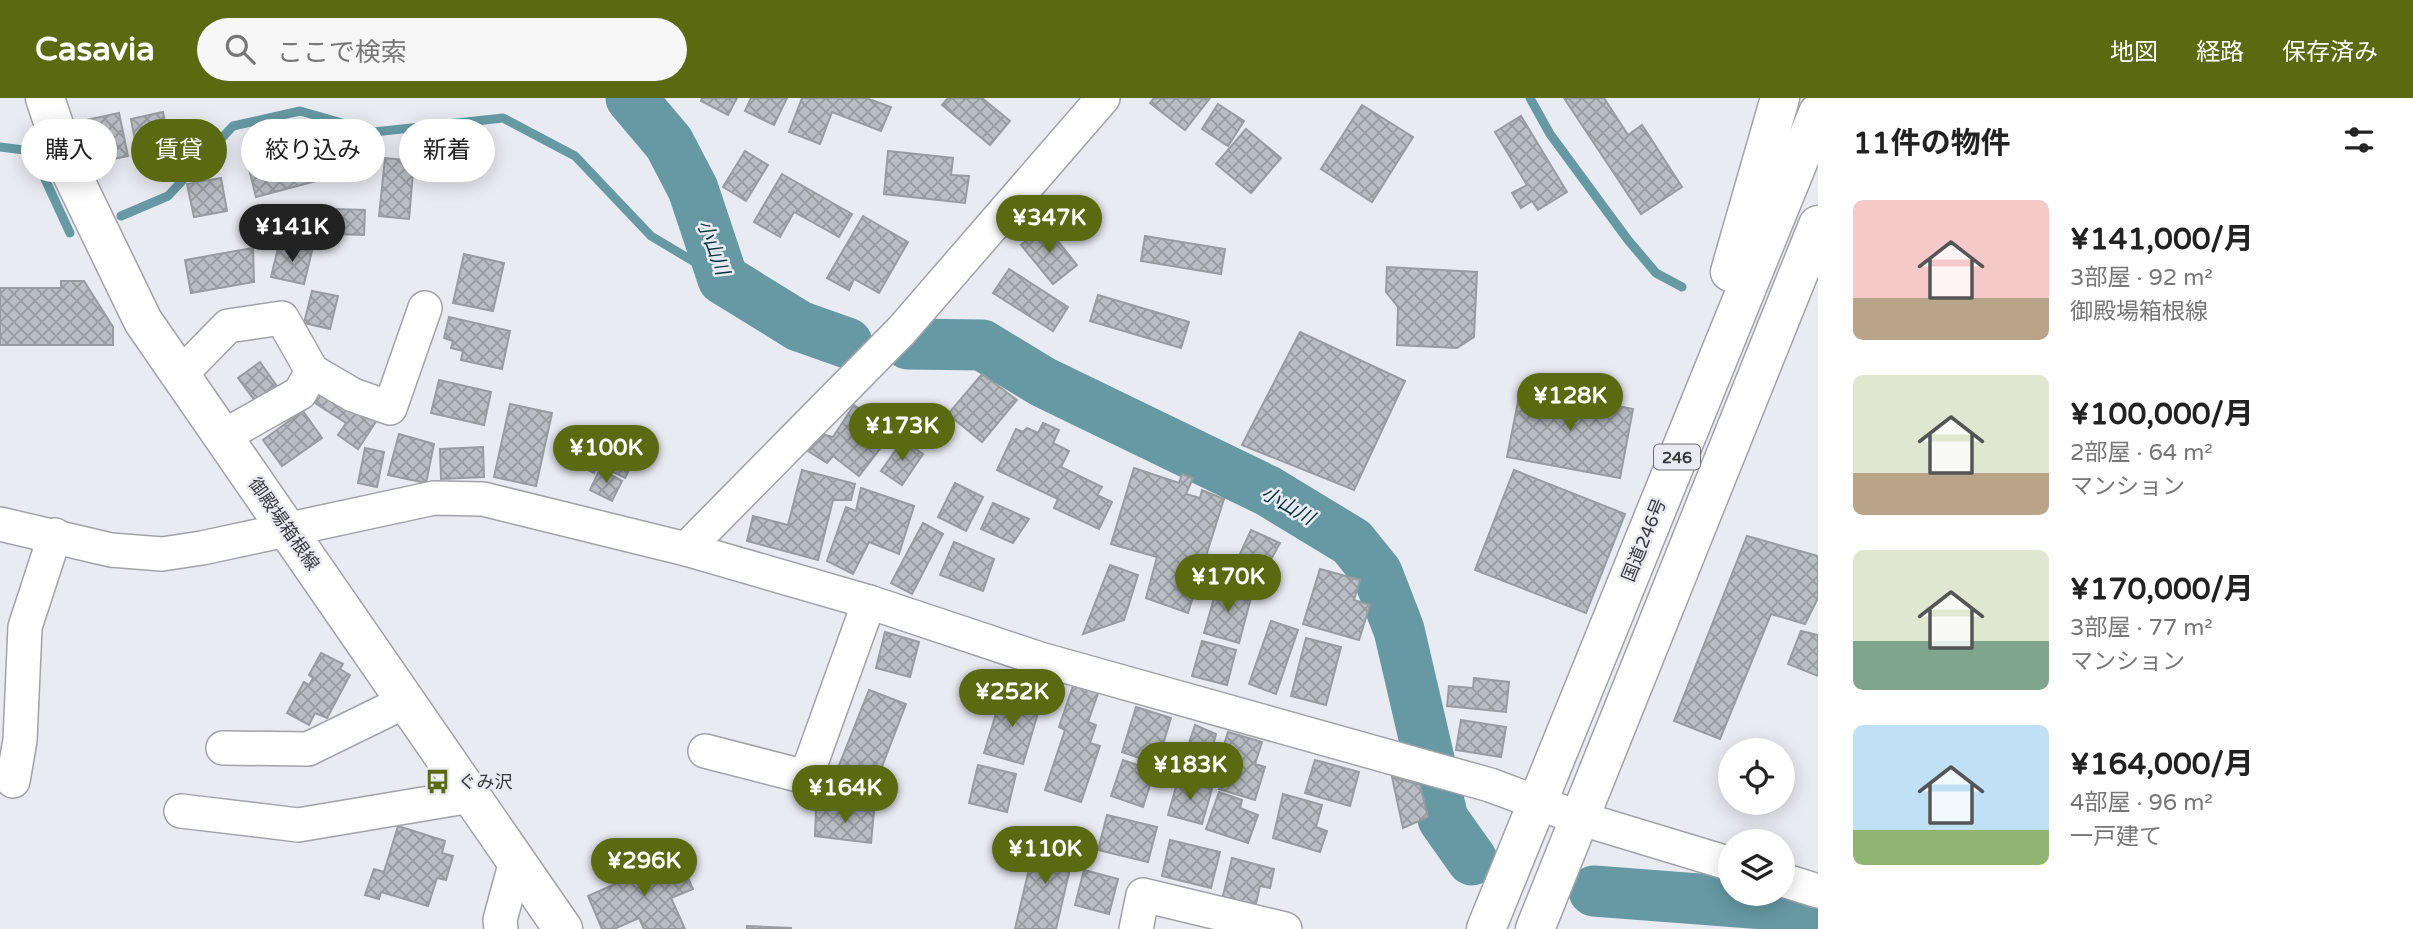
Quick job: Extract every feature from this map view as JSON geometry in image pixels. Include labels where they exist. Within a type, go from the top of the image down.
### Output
[{"type":"main road","name":"246","points":[[1704,393],[1704,358],[1780,98]]},
{"type":"main road","name":"御殿場箱根線","points":[[46,100],[66,164],[143,321],[563,929]]},
{"type":"main road","name":"国道246号","points":[[1486,929],[1818,113]]},
{"type":"main road","name":"246","points":[[1535,929],[1818,225]]},
{"type":"main road","name":"246","points":[[1745,405],[1782,363],[1818,293]]},
{"type":"street","points":[[687,549],[902,330],[1103,98]]},
{"type":"street","points":[[179,376],[228,326],[282,318],[312,371],[353,395],[390,408],[425,308]]},
{"type":"street","points":[[222,437],[300,393],[312,371]]},
{"type":"street","points":[[0,524],[111,550],[162,554],[289,530],[434,498],[483,499],[687,549],[869,602],[1040,659],[1428,767],[1578,818],[1718,860]]},
{"type":"street","points":[[13,781],[20,740],[26,627],[55,536]]},
{"type":"street","points":[[705,751],[806,778],[869,602]]},
{"type":"street","points":[[223,748],[308,749],[406,701]]},
{"type":"street","points":[[181,811],[298,825],[471,796]]},
{"type":"street","points":[[502,929],[500,920],[516,861]]},
{"type":"street","points":[[1795,884],[1818,891]]},
{"type":"street","points":[[1136,929],[1143,895],[1284,929]]},
{"type":"building","points":[[702,98],[737,98],[728,115],[701,101]]},
{"type":"building","points":[[751,98],[787,98],[774,125],[745,111]]},
{"type":"building","points":[[802,98],[866,98],[891,107],[881,131],[832,112],[820,144],[789,132]]},
{"type":"building","points":[[948,98],[982,98],[1010,121],[990,145],[942,105]]},
{"type":"building","points":[[1154,98],[1210,98],[1185,130],[1150,103]]},
{"type":"building","points":[[1564,98],[1604,98],[1628,135],[1642,125],[1682,187],[1641,214]]},
{"type":"building","points":[[1218,104],[1244,121],[1228,146],[1202,129]]},
{"type":"building","points":[[1362,105],[1413,137],[1372,202],[1321,169]]},
{"type":"building","points":[[163,112],[164,119],[131,119]]},
{"type":"building","points":[[119,113],[128,156],[117,158],[117,119],[91,119]]},
{"type":"building","points":[[1521,116],[1567,192],[1538,210],[1532,201],[1521,208],[1512,193],[1527,185],[1495,132]]},
{"type":"building","points":[[1246,129],[1281,158],[1251,193],[1216,164]]},
{"type":"building","points":[[745,151],[768,165],[746,201],[723,187]]},
{"type":"building","points":[[888,151],[953,158],[951,175],[969,176],[965,203],[884,194]]},
{"type":"building","points":[[385,158],[399,159],[399,182],[412,182],[409,219],[379,216],[383,182],[385,182]]},
{"type":"building","points":[[782,174],[852,214],[839,237],[794,212],[780,237],[754,222]]},
{"type":"building","points":[[222,182],[227,211],[194,217],[187,184]]},
{"type":"building","points":[[252,182],[312,182],[256,197]]},
{"type":"building","points":[[295,209],[327,209],[326,235],[295,234]]},
{"type":"building","points":[[333,209],[365,210],[364,235],[332,234]]},
{"type":"building","points":[[863,216],[908,242],[879,293],[854,279],[849,290],[827,278]]},
{"type":"building","points":[[1045,225],[1077,265],[1053,284],[1021,245]]},
{"type":"building","points":[[1145,236],[1225,249],[1221,274],[1141,261]]},
{"type":"building","points":[[279,244],[312,251],[304,284],[271,277]]},
{"type":"building","points":[[253,248],[254,282],[191,293],[185,260]]},
{"type":"building","points":[[464,254],[504,263],[493,311],[453,303]]},
{"type":"building","points":[[1387,267],[1477,272],[1474,337],[1457,348],[1397,345],[1398,307],[1386,292]]},
{"type":"building","points":[[1009,269],[1068,307],[1053,331],[993,293]]},
{"type":"building","points":[[61,281],[84,281],[113,327],[113,345],[0,345],[0,288],[61,288]]},
{"type":"building","points":[[312,291],[338,296],[330,329],[304,323]]},
{"type":"building","points":[[1098,295],[1189,322],[1181,348],[1090,321]]},
{"type":"building","points":[[449,317],[510,331],[502,369],[461,360],[463,351],[451,348],[453,341],[444,338]]},
{"type":"building","points":[[1300,332],[1405,381],[1354,490],[1242,445]]},
{"type":"building","points":[[260,362],[279,389],[258,405],[238,378]]},
{"type":"building","points":[[982,374],[1017,400],[982,442],[948,414]]},
{"type":"building","points":[[439,380],[491,392],[484,425],[431,413]]},
{"type":"building","points":[[327,387],[377,420],[358,449],[338,435],[346,423],[315,403]]},
{"type":"building","points":[[1521,387],[1633,409],[1620,478],[1507,457]]},
{"type":"building","points":[[510,404],[552,413],[536,486],[494,477]]},
{"type":"building","points":[[854,405],[893,432],[859,476],[833,456],[827,463],[808,451],[821,434],[833,437]]},
{"type":"building","points":[[303,411],[322,438],[282,466],[263,440]]},
{"type":"building","points":[[1043,423],[1059,430],[1053,443],[1069,451],[1061,467],[1102,487],[1097,495],[1112,502],[1099,529],[1054,508],[1058,499],[997,470],[1016,429],[1023,432],[1027,428],[1038,433]]},
{"type":"building","points":[[592,429],[638,452],[625,478],[598,464],[594,473],[575,464]]},
{"type":"building","points":[[399,434],[434,444],[426,483],[388,475]]},
{"type":"building","points":[[903,440],[923,454],[902,485],[881,471]]},
{"type":"building","points":[[483,447],[484,477],[441,479],[440,449]]},
{"type":"building","points":[[365,448],[384,452],[377,487],[358,483]]},
{"type":"building","points":[[1134,468],[1179,483],[1182,474],[1193,478],[1186,494],[1200,498],[1202,490],[1224,499],[1188,613],[1146,598],[1157,557],[1111,544]]},
{"type":"building","points":[[600,469],[622,481],[612,501],[590,490]]},
{"type":"building","points":[[802,470],[855,484],[851,500],[833,500],[818,560],[747,541],[753,516],[788,525]]},
{"type":"building","points":[[1514,470],[1625,514],[1586,613],[1475,570]]},
{"type":"building","points":[[955,483],[983,497],[966,531],[938,517]]},
{"type":"building","points":[[861,488],[914,506],[899,554],[869,542],[853,574],[827,561],[846,507],[856,511]]},
{"type":"building","points":[[993,503],[1029,519],[1013,543],[981,529]]},
{"type":"building","points":[[923,523],[943,534],[912,594],[891,583]]},
{"type":"building","points":[[1251,530],[1280,543],[1263,574],[1251,579],[1233,569]]},
{"type":"building","points":[[1747,536],[1818,556],[1818,598],[1805,624],[1771,614],[1720,738],[1674,721]]},
{"type":"building","points":[[954,542],[994,559],[983,591],[940,575]]},
{"type":"building","points":[[1110,565],[1138,575],[1124,620],[1083,634]]},
{"type":"building","points":[[1320,569],[1360,580],[1354,600],[1370,605],[1359,640],[1303,624]]},
{"type":"building","points":[[1218,584],[1252,594],[1239,643],[1204,633]]},
{"type":"building","points":[[1271,621],[1298,630],[1276,694],[1249,684]]},
{"type":"building","points":[[1801,631],[1818,635],[1818,676],[1788,664]]},
{"type":"building","points":[[885,632],[919,642],[910,677],[876,668]]},
{"type":"building","points":[[1306,638],[1341,647],[1326,705],[1291,696]]},
{"type":"building","points":[[1202,641],[1236,650],[1227,685],[1192,676]]},
{"type":"building","points":[[321,653],[343,664],[340,669],[350,675],[327,718],[315,713],[309,725],[287,713],[304,682],[309,685],[313,678],[309,675]]},
{"type":"building","points":[[1474,678],[1509,682],[1506,712],[1447,706],[1449,686],[1473,688]]},
{"type":"building","points":[[1075,680],[1100,688],[1088,722],[1096,725],[1090,743],[1100,746],[1081,802],[1045,790],[1065,730],[1059,727]]},
{"type":"building","points":[[869,690],[906,704],[876,782],[838,768]]},
{"type":"building","points":[[1002,694],[1040,706],[1023,764],[984,753]]},
{"type":"building","points":[[1136,707],[1171,718],[1157,764],[1122,752]]},
{"type":"building","points":[[1461,720],[1506,727],[1501,757],[1456,750]]},
{"type":"building","points":[[1195,725],[1216,734],[1211,753],[1221,756],[1211,784],[1179,773]]},
{"type":"building","points":[[1228,732],[1262,742],[1255,764],[1265,767],[1255,800],[1219,789],[1230,753],[1222,751]]},
{"type":"building","points":[[1123,760],[1146,768],[1143,776],[1152,779],[1143,807],[1111,796]]},
{"type":"building","points":[[1315,760],[1359,772],[1350,806],[1305,793]]},
{"type":"building","points":[[978,765],[1016,774],[1007,812],[969,803]]},
{"type":"building","points":[[1392,777],[1420,785],[1428,817],[1403,828]]},
{"type":"building","points":[[1178,780],[1212,789],[1202,824],[1168,815]]},
{"type":"building","points":[[1219,792],[1242,800],[1240,808],[1258,815],[1248,843],[1206,829]]},
{"type":"building","points":[[1283,794],[1322,805],[1316,827],[1327,831],[1320,852],[1273,838]]},
{"type":"building","points":[[816,809],[874,811],[871,843],[815,836]]},
{"type":"building","points":[[1107,815],[1157,827],[1148,862],[1098,850]]},
{"type":"building","points":[[398,826],[445,841],[442,853],[453,856],[446,880],[437,878],[428,906],[381,892],[379,899],[365,895],[374,869],[384,872]]},
{"type":"building","points":[[1036,839],[1075,847],[1056,929],[1015,929]]},
{"type":"building","points":[[1170,840],[1220,852],[1211,888],[1162,876]]},
{"type":"building","points":[[678,856],[693,889],[671,898],[685,929],[644,929],[639,918],[614,929],[602,929],[588,896]]},
{"type":"building","points":[[1232,858],[1274,869],[1270,888],[1260,886],[1255,908],[1222,900]]},
{"type":"building","points":[[1084,870],[1118,879],[1109,914],[1075,905]]},
{"type":"building","points":[[747,926],[791,928],[791,929],[747,929]]},
{"type":"waterway","name":"小山川","points":[[631,98],[669,143],[693,189],[723,279],[799,326],[847,343]]},
{"type":"waterway","points":[[1530,98],[1550,134],[1628,240],[1656,273],[1682,287]]},
{"type":"waterway","points":[[121,216],[168,196],[233,126],[300,111],[374,132],[503,118],[575,156],[651,236],[723,279]]},
{"type":"waterway","points":[[0,147],[32,151],[70,233]]},
{"type":"waterway","name":"小山川","points":[[908,344],[982,345],[1043,382],[1268,491],[1352,542],[1377,573],[1399,630],[1443,819],[1472,860]]},
{"type":"waterway","name":"小山川","points":[[1594,891],[1764,904],[1818,914]]},
{"type":"place","name":"ぐみ沢","points":[[438,782]]}]
